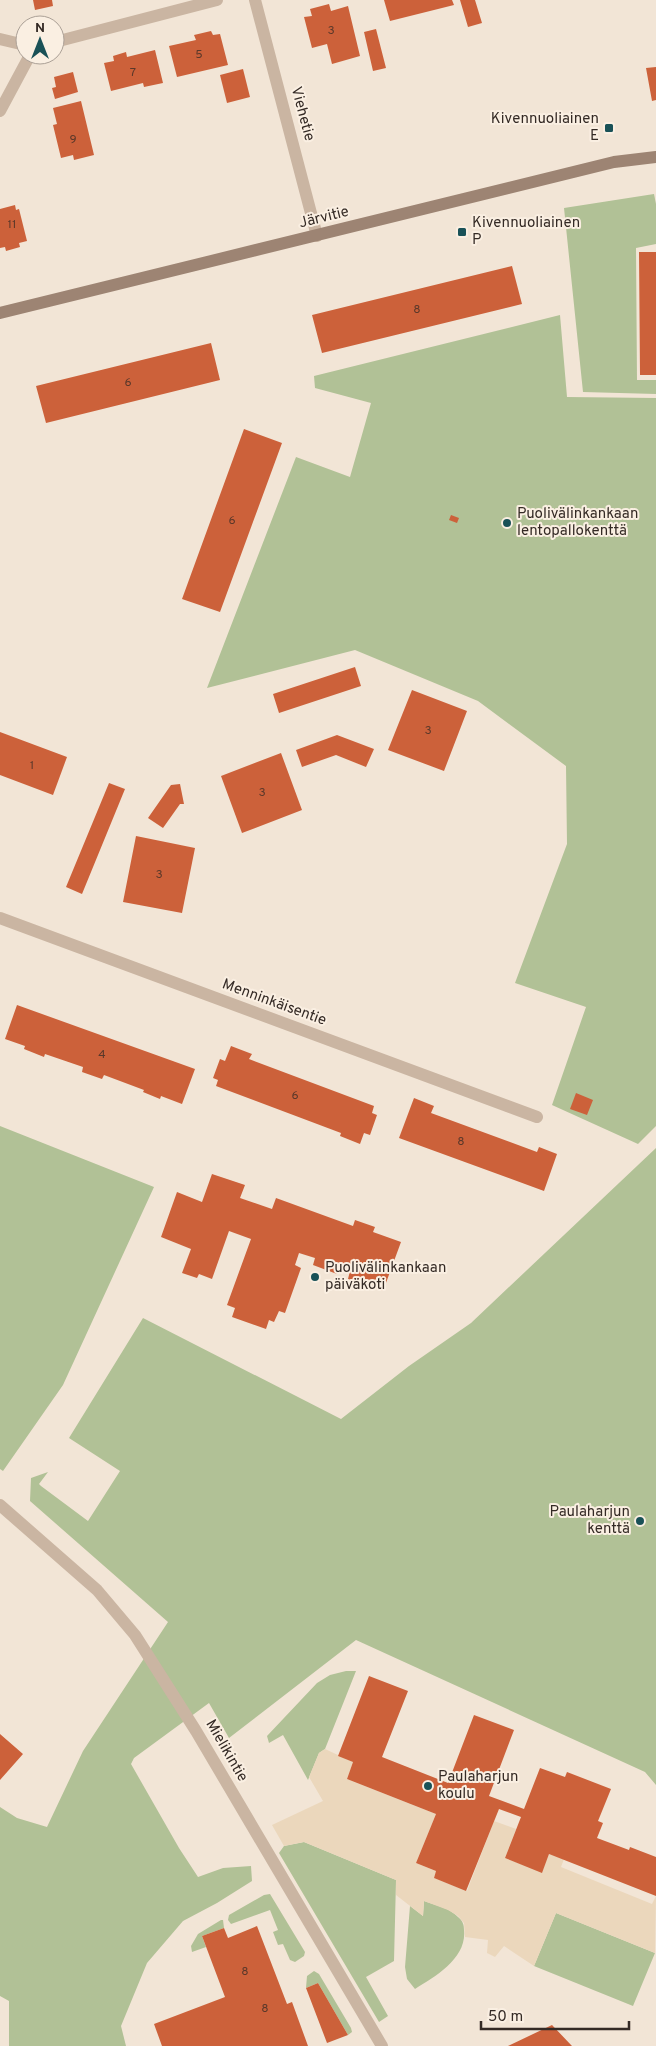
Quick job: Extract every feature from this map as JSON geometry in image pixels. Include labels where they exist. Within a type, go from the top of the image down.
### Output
[{"type":"street","points":[[65,39],[217,0]]},
{"type":"street","name":"Viehetie","points":[[255,0],[317,236]]},
{"type":"street","points":[[0,39],[15,43]]},
{"type":"street","points":[[0,111],[25,65]]},
{"type":"street","name":"Järvitie","points":[[0,314],[614,162],[656,157]]},
{"type":"street","name":"Menninkäisentie","points":[[0,918],[538,1117]]},
{"type":"street","name":"Mielikintie","points":[[0,1505],[97,1590],[135,1635],[196,1731],[382,2046]]},
{"type":"green space","points":[[654,194],[656,204],[656,244],[636,248],[637,380],[656,380],[656,394],[583,392],[564,208]]},
{"type":"green space","points":[[560,315],[567,397],[656,398],[656,1126],[638,1144],[552,1105],[586,1007],[515,983],[567,844],[566,766],[478,701],[355,650],[207,688],[296,457],[350,477],[371,403],[315,388],[314,376]]},
{"type":"green space","points":[[0,1126],[154,1187],[63,1385],[3,1471],[0,1469]]},
{"type":"green space","points":[[656,1148],[656,1785],[645,1772],[356,1640],[229,1738],[209,1703],[134,1758],[131,1764],[179,1848],[198,1877],[223,1868],[251,1866],[252,1881],[183,1921],[147,1963],[121,2026],[126,2046],[9,2046],[9,2001],[0,1996],[0,1807],[17,1818],[47,1827],[83,1751],[168,1622],[30,1501],[31,1478],[48,1472],[39,1484],[88,1521],[120,1471],[69,1438],[143,1318],[341,1419],[409,1366],[471,1323]]},
{"type":"green space","points":[[346,1671],[356,1671],[325,1749],[319,1753],[308,1780],[283,1735],[269,1743],[267,1736],[317,1683],[330,1675]]},
{"type":"green space","points":[[304,1842],[396,1880],[394,1961],[366,1977],[388,2016],[379,2022],[279,1853],[284,1846]]},
{"type":"green space","points":[[270,1894],[305,1952],[304,1956],[295,1962],[290,1960],[283,1944],[278,1945],[273,1932],[278,1930],[270,1910],[231,1924],[228,1920],[229,1915],[264,1895]]},
{"type":"green space","points":[[424,1901],[447,1909],[455,1914],[464,1926],[464,1940],[461,1949],[449,1965],[415,1989],[407,1979],[405,1967],[410,1906],[423,1916]]},
{"type":"green space","points":[[556,1913],[655,1953],[633,2006],[534,1966]]},
{"type":"green space","points":[[223,1920],[224,1928],[202,1936],[206,1947],[192,1952],[191,1946],[198,1934]]},
{"type":"green space","points":[[314,1971],[319,1974],[351,2028],[352,2032],[348,2035],[318,1983],[306,1988],[307,1976]]},
{"type":"shaded area","points":[[325,1749],[353,1762],[347,1779],[436,1814],[416,1863],[436,1871],[434,1878],[467,1891],[494,1821],[516,1829],[505,1858],[542,1872],[549,1854],[564,1859],[561,1867],[652,1904],[656,1896],[655,1953],[556,1913],[534,1966],[504,1946],[495,1957],[487,1953],[488,1940],[465,1937],[464,1923],[458,1916],[424,1901],[423,1916],[396,1895],[396,1880],[304,1842],[284,1846],[272,1825],[323,1801],[309,1777],[319,1753]]},
{"type":"building","points":[[33,0],[52,0],[53,6],[35,10]]},
{"type":"building","points":[[384,0],[452,0],[454,5],[390,21]]},
{"type":"building","points":[[460,0],[475,0],[482,23],[468,27]]},
{"type":"building","points":[[329,4],[331,11],[348,6],[360,56],[332,64],[327,44],[312,48],[304,17],[312,16],[310,9]]},
{"type":"building","points":[[376,29],[386,68],[373,71],[364,32]]},
{"type":"building","points":[[211,31],[213,35],[220,34],[228,65],[177,77],[169,46],[196,40],[194,35]]},
{"type":"building","points":[[155,50],[163,83],[144,87],[143,83],[111,91],[104,63],[114,61],[113,56],[126,52],[127,57]]},
{"type":"building","points":[[656,67],[656,100],[652,101],[646,68]]},
{"type":"building","points":[[243,69],[250,97],[227,103],[220,75]]},
{"type":"building","points":[[73,72],[78,92],[55,99],[52,88],[56,87],[54,77]]},
{"type":"building","points":[[81,101],[94,155],[74,160],[73,155],[61,158],[53,125],[57,124],[53,108]]},
{"type":"building","points":[[15,205],[16,210],[19,209],[27,241],[19,243],[20,247],[6,251],[5,247],[0,248],[0,209]]},
{"type":"building","points":[[639,252],[656,252],[656,375],[640,375]]},
{"type":"building","points":[[512,266],[522,304],[322,353],[312,315]]},
{"type":"building","points":[[211,343],[220,380],[46,423],[36,386]]},
{"type":"building","points":[[244,429],[282,443],[220,612],[182,599]]},
{"type":"building","points":[[451,515],[459,518],[457,523],[449,520]]},
{"type":"building","points":[[355,667],[361,686],[279,713],[273,694]]},
{"type":"building","points":[[412,690],[467,711],[444,771],[388,750]]},
{"type":"building","points":[[0,732],[67,757],[53,795],[0,775]]},
{"type":"building","points":[[337,735],[374,749],[366,767],[336,755],[302,767],[296,750]]},
{"type":"building","points":[[281,753],[302,810],[242,833],[221,776]]},
{"type":"building","points":[[109,783],[125,789],[82,894],[66,887]]},
{"type":"building","points":[[180,784],[184,804],[180,804],[163,828],[148,818],[171,785]]},
{"type":"building","points":[[136,836],[195,848],[182,913],[123,902]]},
{"type":"building","points":[[17,1005],[195,1069],[182,1104],[161,1096],[160,1099],[143,1092],[144,1090],[104,1075],[102,1079],[82,1072],[83,1067],[45,1054],[44,1057],[24,1049],[25,1046],[5,1039]]},
{"type":"building","points":[[231,1046],[252,1054],[249,1059],[374,1106],[372,1113],[377,1115],[370,1135],[364,1133],[360,1144],[340,1136],[341,1133],[216,1086],[218,1080],[213,1078],[220,1059],[225,1061]]},
{"type":"building","points":[[576,1093],[593,1100],[587,1115],[570,1109]]},
{"type":"building","points":[[414,1098],[434,1106],[431,1113],[537,1152],[539,1147],[557,1154],[544,1191],[399,1138]]},
{"type":"building","points":[[212,1174],[245,1185],[240,1198],[272,1209],[276,1198],[353,1226],[355,1220],[375,1227],[373,1232],[401,1242],[383,1291],[348,1279],[350,1271],[339,1267],[337,1274],[313,1265],[315,1258],[299,1253],[295,1265],[301,1268],[285,1313],[279,1311],[274,1322],[269,1320],[266,1329],[232,1317],[235,1308],[227,1305],[251,1239],[229,1231],[212,1279],[199,1274],[197,1278],[182,1273],[191,1249],[161,1237],[177,1192],[202,1202]]},
{"type":"building","name":"Paulaharjun koulu","points":[[369,1676],[408,1691],[382,1757],[448,1783],[474,1715],[514,1730],[489,1796],[524,1809],[540,1768],[565,1777],[567,1772],[611,1789],[598,1821],[603,1823],[597,1838],[629,1850],[630,1847],[656,1857],[656,1896],[549,1854],[542,1873],[505,1858],[521,1817],[499,1809],[466,1891],[434,1878],[436,1871],[416,1863],[436,1814],[347,1779],[353,1762],[338,1756]]},
{"type":"building","points":[[0,1734],[23,1754],[0,1780]]},
{"type":"building","points":[[257,1926],[287,2004],[292,2002],[308,2046],[162,2046],[154,2024],[225,1997],[202,1936],[224,1928],[228,1938]]},
{"type":"building","points":[[318,1983],[348,2035],[327,2043],[306,1988]]},
{"type":"building","points":[[552,2025],[572,2046],[508,2046]]},
{"type":"place","name":"Kivennuoliainen E","points":[[609,128]]},
{"type":"place","name":"Kivennuoliainen P","points":[[462,232]]},
{"type":"place","name":"Puolivälinkankaan lentopallokenttä","points":[[507,523]]},
{"type":"place","name":"Puolivälinkankaan päiväkoti","points":[[315,1277]]},
{"type":"place","name":"Paulaharjun kenttä","points":[[640,1521]]},
{"type":"place","name":"Paulaharjun koulu","points":[[428,1786]]}]
